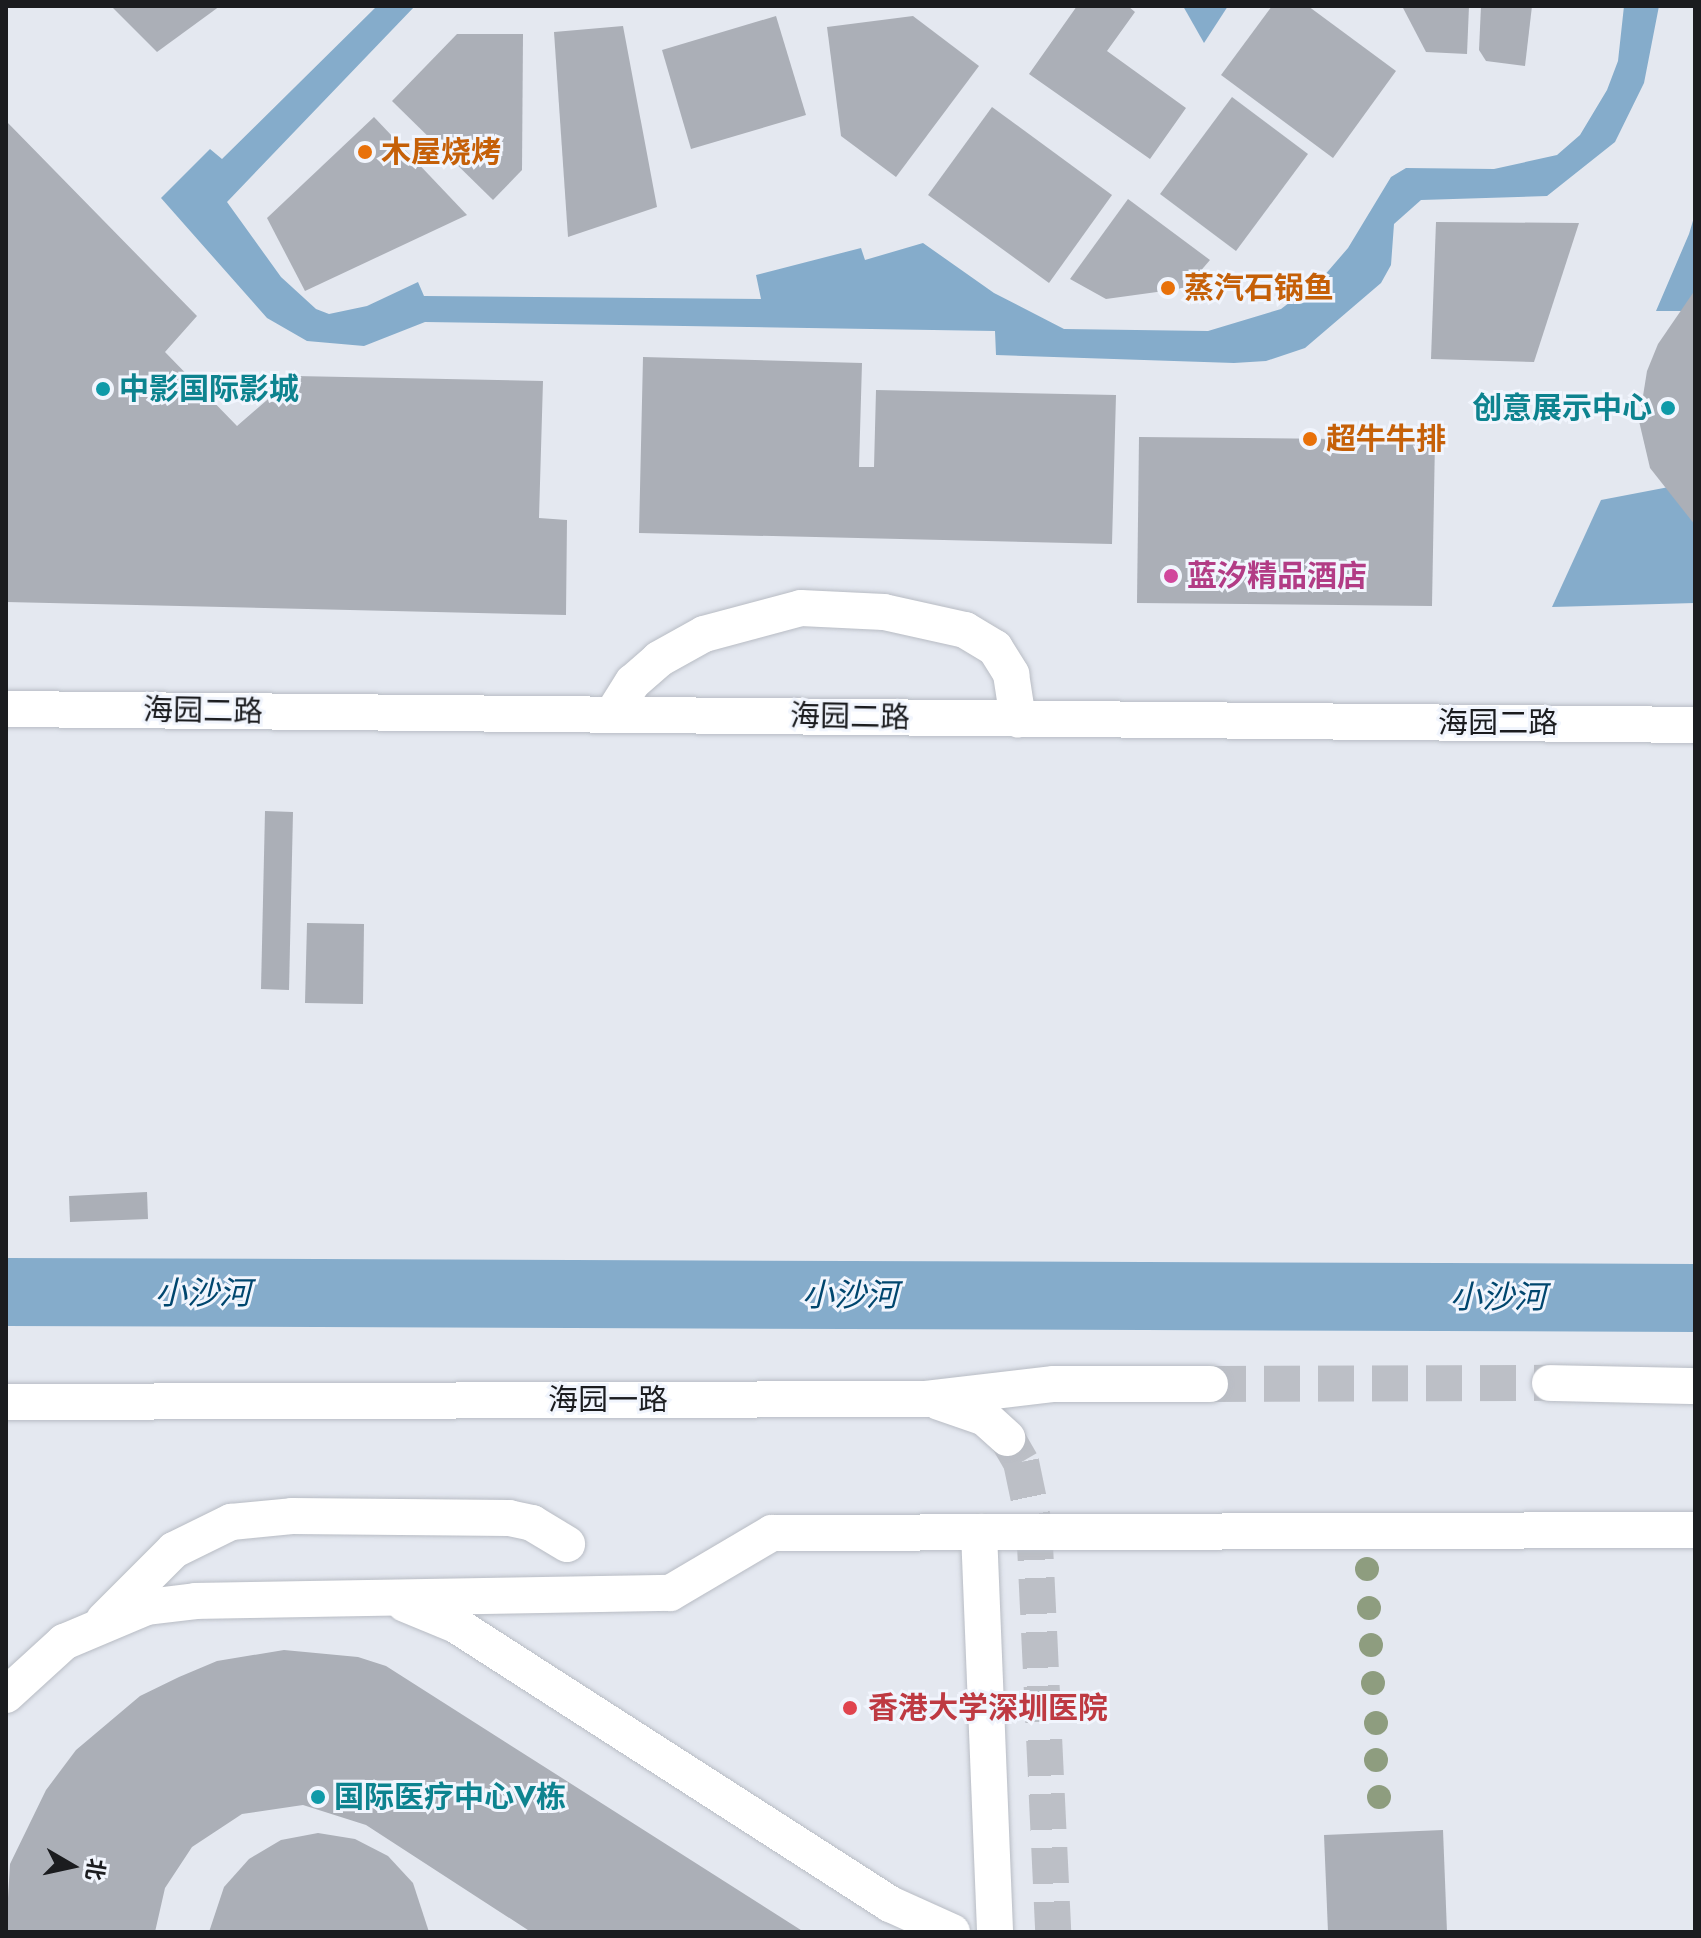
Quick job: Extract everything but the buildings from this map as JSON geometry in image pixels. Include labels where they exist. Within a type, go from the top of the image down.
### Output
[{"type":"street","points":[[612,715],[633,682],[659,659],[704,634],[801,608],[884,612],[965,630],[995,648],[1011,674],[1018,719]]},
{"type":"street","name":"海园二路","points":[[6,709],[1695,725]]},
{"type":"street","points":[[1550,1383],[1695,1386]]},
{"type":"street","name":"海园一路","points":[[6,1402],[926,1399],[1054,1384],[1210,1384]]},
{"type":"street","points":[[926,1399],[985,1418],[1007,1438]]},
{"type":"street","points":[[103,1622],[174,1550],[231,1522],[292,1516],[509,1518],[532,1523],[567,1544]]},
{"type":"street","points":[[6,1695],[64,1642],[103,1622],[147,1607],[196,1601],[670,1593],[772,1533],[1695,1530]]},
{"type":"street","points":[[979,1532],[995,1932]]},
{"type":"street","points":[[368,1600],[406,1604],[456,1625],[890,1904],[952,1932]]},
{"type":"water","points":[[377,6],[415,6],[227,202],[281,277],[316,309],[329,314],[367,306],[418,282],[424,296],[761,299],[756,275],[861,248],[865,260],[923,243],[994,293],[1064,329],[1208,331],[1281,309],[1323,277],[1348,248],[1391,177],[1406,168],[1494,169],[1557,155],[1580,135],[1607,90],[1618,61],[1624,6],[1659,6],[1644,83],[1615,142],[1547,196],[1421,200],[1394,224],[1391,265],[1381,283],[1305,348],[1266,361],[1234,363],[996,355],[995,331],[425,322],[364,346],[307,341],[267,318],[161,198],[210,149],[222,159]]},
{"type":"water","points":[[1183,6],[1228,6],[1204,43]]},
{"type":"water","points":[[1695,214],[1695,311],[1656,311],[1689,234]]},
{"type":"water","points":[[1695,482],[1695,603],[1552,607],[1601,500]]},
{"type":"waterway","name":"小沙河","points":[[6,1292],[1695,1298]]},
{"type":"tunnel","points":[[1210,1384],[1550,1383]]},
{"type":"tunnel","points":[[1007,1438],[1021,1462],[1034,1524],[1053,1932]]},
{"type":"place","name":"木屋烧烤","points":[[365,152]]},
{"type":"place","name":"蒸汽石锅鱼","points":[[1168,288]]},
{"type":"place","name":"中影国际影城","points":[[103,389]]},
{"type":"place","name":"创意展示中心","points":[[1668,408]]},
{"type":"place","name":"超牛牛排","points":[[1310,439]]},
{"type":"place","name":"蓝汐精品酒店","points":[[1171,576]]},
{"type":"place","name":"香港大学深圳医院","points":[[850,1708]]},
{"type":"place","name":"国际医疗中心V栋","points":[[318,1797]]}]
